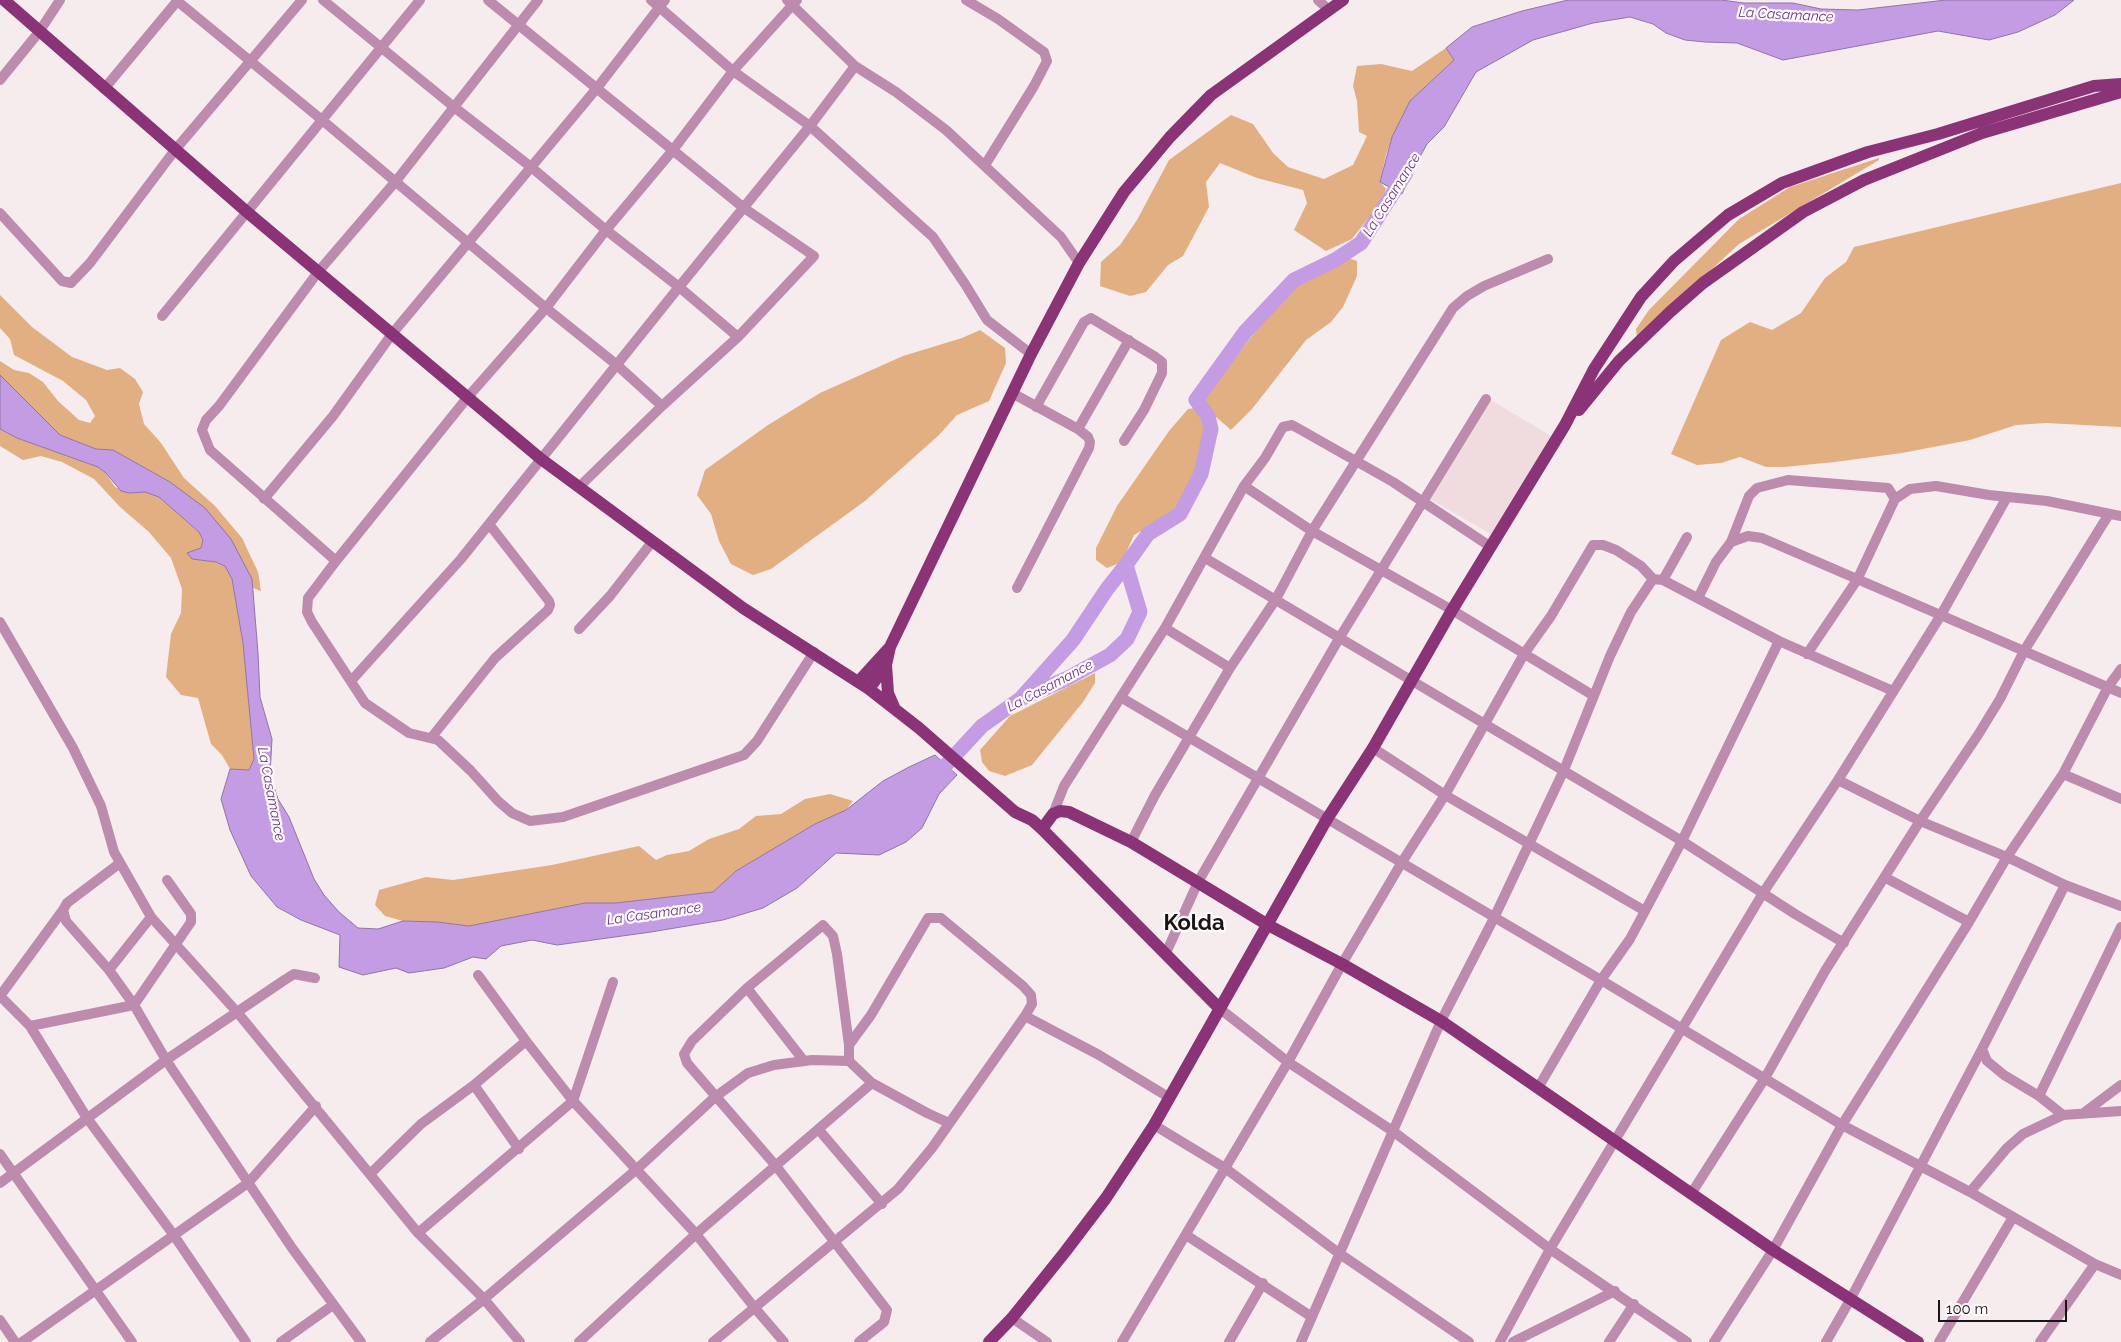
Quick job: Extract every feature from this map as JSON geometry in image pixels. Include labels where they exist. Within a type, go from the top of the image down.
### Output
[{"type":"main road","points":[[4,0],[104,90],[541,459],[743,608],[814,652],[894,707],[1015,812],[1032,820],[1220,1008]]},
{"type":"main road","points":[[864,685],[890,647],[1031,354],[1079,263],[1124,192],[1170,137],[1211,95],[1343,0]]},
{"type":"main road","points":[[990,1342],[1012,1318],[1106,1198],[1154,1125],[1327,819],[1373,748],[1452,610],[1566,425],[1594,369],[1641,297],[1674,261],[1728,215],[1782,183],[1868,152],[1938,134],[2094,86],[2121,84]]},
{"type":"main road","points":[[1566,425],[1619,361],[1670,312],[1703,283],[1803,212],[1864,180],[1982,133],[2121,92]]},
{"type":"main road","points":[[890,647],[886,665],[888,694],[894,707]]},
{"type":"main road","points":[[864,685],[886,665]]},
{"type":"main road","points":[[1042,829],[1053,814],[1060,811],[1069,812],[1131,842],[1268,925],[1342,964],[1441,1021],[1773,1250],[1918,1342]]},
{"type":"street","points":[[0,80],[38,32],[60,0]]},
{"type":"street","points":[[104,90],[177,0],[617,365],[662,406]]},
{"type":"street","points":[[0,213],[62,281],[71,283],[90,263],[175,150],[302,0]]},
{"type":"street","points":[[323,0],[531,167],[606,230],[679,286],[738,337]]},
{"type":"street","points":[[162,316],[420,0]]},
{"type":"street","points":[[488,0],[744,208],[814,256],[738,337],[662,406],[579,487]]},
{"type":"street","points":[[336,561],[210,450],[202,430],[206,420],[219,406],[318,272],[396,181],[538,0]]},
{"type":"street","points":[[966,0],[998,19],[1044,52],[1047,61],[1034,86],[985,166]]},
{"type":"street","points":[[1318,0],[1329,10]]},
{"type":"street","points":[[264,499],[333,416],[392,334],[597,88],[658,2],[733,71],[810,126],[933,237],[987,320],[1031,354]]},
{"type":"street","points":[[814,652],[757,741],[744,755],[563,817],[530,822],[512,813],[498,801],[471,771],[438,740],[409,733],[365,703],[312,622],[307,612],[308,598],[467,398],[546,308],[606,230],[673,150],[733,71],[792,2],[855,66],[896,92],[932,119],[985,166],[1061,237],[1079,263]]},
{"type":"street","points":[[351,681],[461,559],[679,286],[810,126],[855,66]]},
{"type":"street","points":[[1131,842],[1155,795],[1230,668],[1276,600],[1312,531],[1453,308],[1467,296],[1484,286],[1548,259]]},
{"type":"street","points":[[1036,407],[1088,319],[1091,318],[1162,362],[1162,373],[1144,410],[1124,441]]},
{"type":"street","points":[[1078,429],[1129,340]]},
{"type":"street","points":[[1012,393],[1078,429],[1088,437],[1089,448],[1017,588]]},
{"type":"street","points":[[1166,953],[1198,882],[1258,778],[1340,638],[1425,502],[1486,399]]},
{"type":"street","points":[[1053,814],[1064,786],[1165,628],[1244,486],[1266,458],[1283,427],[1292,425],[1393,482],[1491,547]]},
{"type":"street","points":[[1698,598],[1716,562],[1731,542],[1749,496],[1757,488],[1788,480],[1888,488],[1895,499]]},
{"type":"street","points":[[1244,486],[1312,531],[1452,610],[1594,696]]},
{"type":"street","points":[[1807,654],[1857,580],[1895,499],[1910,489],[1936,486],[2047,501],[2121,516]]},
{"type":"street","points":[[1500,1342],[1550,1248],[1763,893],[1838,780],[1941,615],[2007,497]]},
{"type":"street","points":[[1691,1194],[1765,1078],[1826,971],[1995,706],[2024,651],[2110,514]]},
{"type":"street","points":[[431,738],[495,658],[548,610],[550,605],[549,601],[489,524]]},
{"type":"street","points":[[1301,1342],[1441,1021],[1494,918],[1528,842],[1564,770],[1610,656],[1631,612],[1658,580],[1687,536]]},
{"type":"street","points":[[1731,542],[1748,536],[1762,538],[2121,693]]},
{"type":"street","points":[[579,629],[610,596],[652,542]]},
{"type":"street","points":[[1122,1342],[1288,1062],[1342,964],[1402,862],[1445,795],[1524,654],[1551,616],[1592,544],[1603,545],[1616,550],[1641,566],[1658,580],[1698,598],[1779,641],[1893,691]]},
{"type":"street","points":[[1205,558],[1682,841],[1844,943]]},
{"type":"street","points":[[0,622],[73,748],[101,806],[114,852],[150,917],[236,1012],[316,1106],[418,1233],[484,1299],[520,1342]]},
{"type":"street","points":[[1165,628],[1230,668]]},
{"type":"street","points":[[1538,1088],[1601,980],[1630,939],[1682,841],[1779,641]]},
{"type":"street","points":[[1714,1342],[1773,1250],[1842,1125],[1969,922],[2007,857],[2063,774],[2108,687],[2121,669]]},
{"type":"street","points":[[1122,698],[1682,1028],[1842,1125],[1970,1192],[2096,1264],[2121,1275]]},
{"type":"street","points":[[1373,748],[1445,795],[1645,911]]},
{"type":"street","points":[[2063,774],[2121,799]]},
{"type":"street","points":[[1838,780],[1920,821],[2007,857],[2065,885],[2121,906]]},
{"type":"street","points":[[120,863],[67,903],[0,996],[30,1026],[87,1118],[173,1234],[246,1342]]},
{"type":"street","points":[[1886,878],[1969,922]]},
{"type":"street","points":[[30,1026],[134,1005],[189,926],[191,914],[168,880]]},
{"type":"street","points":[[1826,1342],[1982,1049],[2065,885]]},
{"type":"street","points":[[63,910],[66,921],[109,970],[134,1005],[166,1060],[248,1183],[292,1248],[361,1342]]},
{"type":"street","points":[[109,970],[150,917]]},
{"type":"street","points":[[713,1342],[898,1189],[932,1148],[948,1123],[972,1093],[1025,1016],[1032,1004],[1031,996],[1023,986],[941,918],[928,918],[871,1015],[849,1045]]},
{"type":"street","points":[[849,1061],[849,1045],[837,954],[832,936],[823,925],[748,988],[692,1041],[684,1054],[687,1063],[776,1166],[887,1310],[884,1322],[860,1342]]},
{"type":"street","points":[[2039,1096],[2121,928]]},
{"type":"street","points":[[0,1183],[166,1060],[294,974],[315,978]]},
{"type":"street","points":[[478,975],[573,1101],[696,1234],[784,1342]]},
{"type":"street","points":[[418,1233],[519,1149],[573,1101],[613,982]]},
{"type":"street","points":[[748,988],[804,1061]]},
{"type":"street","points":[[1220,1008],[1288,1062],[1394,1132],[1550,1248],[1687,1342]]},
{"type":"street","points":[[1025,1016],[1099,1055],[1170,1098]]},
{"type":"street","points":[[370,1174],[421,1124],[526,1041]]},
{"type":"street","points":[[1982,1049],[1987,1061],[1999,1071],[2039,1096],[2063,1115]]},
{"type":"street","points":[[430,1342],[484,1299],[637,1169],[715,1097],[748,1073],[774,1065],[804,1061],[849,1061],[872,1082],[948,1123]]},
{"type":"street","points":[[2085,1112],[2118,1086],[2121,1077]]},
{"type":"street","points":[[579,1342],[696,1234],[819,1130],[872,1082]]},
{"type":"street","points":[[474,1084],[519,1149]]},
{"type":"street","points":[[22,1342],[248,1183],[316,1106]]},
{"type":"street","points":[[1970,1192],[2007,1148],[2023,1134],[2063,1115],[2121,1111]]},
{"type":"street","points":[[1154,1125],[1225,1168],[1340,1254],[1469,1342]]},
{"type":"street","points":[[819,1130],[882,1204]]},
{"type":"street","points":[[0,1154],[132,1342]]},
{"type":"street","points":[[1939,1342],[2013,1217]]},
{"type":"street","points":[[1186,1235],[1263,1283],[1312,1317]]},
{"type":"street","points":[[2040,1342],[2096,1264]]},
{"type":"street","points":[[1229,1342],[1263,1283]]},
{"type":"street","points":[[1514,1342],[1615,1291]]},
{"type":"street","points":[[1609,1342],[1634,1304]]},
{"type":"street","points":[[281,1342],[334,1305]]},
{"type":"street","points":[[1012,1318],[1046,1342]]},
{"type":"street","points":[[0,1320],[15,1342]]},
{"type":"shaded area","points":[[1446,48],[1454,60],[1410,101],[1392,137],[1386,155],[1380,182],[1386,189],[1380,203],[1352,239],[1326,251],[1294,230],[1307,203],[1303,190],[1257,178],[1220,163],[1206,182],[1209,207],[1183,256],[1168,265],[1146,292],[1130,296],[1100,286],[1101,262],[1120,245],[1137,220],[1169,160],[1231,115],[1253,124],[1273,153],[1288,167],[1324,179],[1353,165],[1367,136],[1359,132],[1357,101],[1353,86],[1357,66],[1381,64],[1412,71]]},
{"type":"shaded area","points":[[1879,158],[1879,160],[1739,244],[1637,338],[1636,329],[1649,310],[1739,219],[1790,187]]},
{"type":"shaded area","points":[[2121,183],[2121,427],[2046,423],[2016,425],[1970,440],[1902,453],[1784,467],[1766,467],[1740,457],[1721,463],[1697,465],[1671,454],[1721,340],[1750,322],[1772,330],[1801,313],[1825,278],[1846,262],[1854,247]]},
{"type":"shaded area","points":[[1348,258],[1357,261],[1357,276],[1343,307],[1331,322],[1306,340],[1252,409],[1231,430],[1207,409],[1203,399],[1283,296],[1299,283],[1332,268]]},
{"type":"shaded area","points":[[0,295],[32,327],[72,357],[107,370],[120,368],[135,379],[143,392],[139,404],[144,424],[161,443],[184,478],[215,506],[242,538],[258,572],[261,591],[253,588],[252,579],[170,482],[113,450],[96,449],[60,435],[0,375],[0,361],[14,370],[29,373],[43,382],[58,401],[79,420],[90,423],[95,416],[86,400],[63,381],[14,355],[10,339],[0,328]]},
{"type":"shaded area","points":[[980,330],[1005,348],[1006,363],[989,401],[957,415],[939,435],[865,501],[771,569],[753,575],[731,564],[719,541],[711,514],[697,495],[705,470],[768,425],[820,393],[903,356],[962,338]]},
{"type":"shaded area","points":[[1489,399],[1553,437],[1494,536],[1430,499]]},
{"type":"shaded area","points":[[1202,407],[1205,421],[1198,471],[1171,514],[1134,535],[1122,562],[1107,568],[1096,560],[1096,548],[1117,506],[1169,431],[1188,409]]},
{"type":"shaded area","points":[[0,429],[17,438],[98,467],[105,472],[115,487],[129,493],[145,492],[159,497],[199,532],[203,540],[201,548],[192,559],[216,562],[225,566],[232,579],[243,643],[254,759],[249,770],[230,769],[222,755],[211,744],[198,698],[181,695],[166,677],[171,634],[181,613],[182,589],[171,558],[149,532],[120,507],[94,479],[62,462],[41,456],[23,460],[0,446]]},
{"type":"shaded area","points":[[1095,673],[1095,683],[1083,702],[1032,765],[1005,776],[989,771],[982,762],[980,750],[1010,716]]},
{"type":"shaded area","points":[[830,794],[853,801],[846,810],[815,824],[736,871],[713,892],[616,903],[585,903],[469,926],[437,922],[403,921],[385,916],[375,905],[379,890],[426,877],[453,880],[552,865],[639,846],[656,860],[667,855],[689,851],[709,839],[739,829],[756,816],[781,814],[805,799]]},
{"type":"water","points":[[1568,0],[1721,0],[1744,3],[1793,3],[1821,9],[1858,10],[1946,0],[2074,0],[2055,15],[2018,32],[1989,40],[1938,31],[1783,60],[1737,43],[1685,40],[1666,33],[1653,24],[1630,17],[1593,23],[1533,40],[1476,72],[1444,127],[1427,144],[1402,194],[1380,182],[1392,137],[1410,101],[1454,60],[1446,48],[1472,27],[1522,11]]},
{"type":"water","points":[[0,375],[60,435],[96,449],[113,450],[170,482],[205,508],[231,539],[252,579],[260,697],[272,739],[270,775],[278,799],[289,817],[314,879],[324,895],[339,912],[358,928],[378,929],[403,921],[437,922],[469,926],[585,903],[616,903],[713,892],[736,871],[815,824],[846,810],[883,781],[909,767],[935,755],[957,775],[939,794],[922,828],[906,842],[879,855],[836,853],[797,888],[763,908],[723,920],[651,932],[557,945],[532,940],[501,946],[486,959],[473,957],[444,968],[409,973],[396,968],[363,975],[339,967],[340,935],[301,920],[277,907],[251,876],[230,830],[221,799],[230,769],[249,770],[254,759],[243,643],[232,579],[225,566],[216,562],[192,559],[187,553],[201,548],[203,540],[199,532],[159,497],[145,492],[129,493],[121,491],[105,472],[98,467],[17,438],[0,429]]},
{"type":"waterway","name":"La Casamance","points":[[932,780],[982,726],[1020,699],[1066,679],[1110,655],[1127,639],[1140,612],[1126,565],[1148,534],[1180,514],[1201,474],[1211,429],[1208,416],[1196,400],[1245,332],[1294,280],[1335,260],[1361,243],[1406,173]]},
{"type":"waterway","points":[[1023,696],[1073,640],[1107,589],[1126,565]]},
{"type":"district","name":"Kolda","points":[[1194,923]]}]
